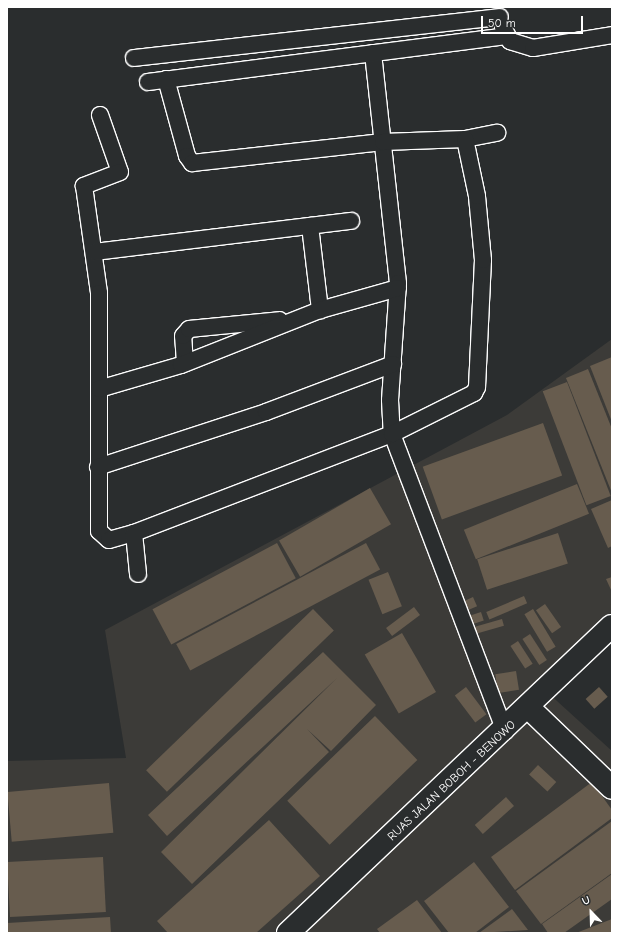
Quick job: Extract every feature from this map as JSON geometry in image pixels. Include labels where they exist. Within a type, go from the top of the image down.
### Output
[{"type":"main road","name":"RUAS JALAN BOBOH - BENOWO","points":[[288,933],[505,731],[612,626]]},
{"type":"main road","points":[[529,708],[612,788]]},
{"type":"street","points":[[134,58],[478,13],[499,12],[506,36],[514,44],[533,48],[612,35]]},
{"type":"street","points":[[478,13],[481,38]]},
{"type":"street","points":[[148,82],[481,38],[506,36]]},
{"type":"street","points":[[373,53],[398,288],[393,364],[392,434],[505,731]]},
{"type":"street","points":[[166,79],[191,163],[383,142],[465,139],[497,133]]},
{"type":"street","points":[[100,115],[120,172],[84,186],[94,252],[98,293],[98,467],[101,536],[109,540],[134,533],[392,434],[471,395],[477,387],[483,260],[477,196],[465,139]]},
{"type":"street","points":[[94,252],[351,221]]},
{"type":"street","points":[[310,226],[320,310]]},
{"type":"street","points":[[99,389],[185,363],[320,310],[398,288]]},
{"type":"street","points":[[185,363],[183,336],[189,329],[296,320]]},
{"type":"street","points":[[98,467],[266,412],[393,364]]},
{"type":"street","points":[[134,533],[138,574]]},
{"type":"shaded area","points":[[612,339],[612,626],[546,691],[612,751],[612,933],[7,933],[7,761],[126,758],[105,630],[507,415]]},
{"type":"building","points":[[612,357],[612,422],[590,366]]},
{"type":"building","points":[[588,369],[612,429],[612,493],[566,378]]},
{"type":"building","points":[[567,382],[611,496],[586,505],[543,391]]},
{"type":"building","points":[[543,423],[562,476],[442,519],[423,467]]},
{"type":"building","points":[[577,484],[589,514],[476,559],[464,530]]},
{"type":"building","points":[[370,488],[391,524],[300,577],[279,540]]},
{"type":"building","points":[[612,500],[612,546],[608,548],[591,509]]},
{"type":"building","points":[[558,533],[568,563],[487,590],[477,559]]},
{"type":"building","points":[[277,543],[296,578],[171,645],[153,609]]},
{"type":"building","points":[[366,543],[380,569],[190,670],[176,644]]},
{"type":"building","points":[[388,572],[402,606],[382,614],[369,580]]},
{"type":"building","points":[[612,577],[612,592],[606,579]]},
{"type":"building","points":[[524,596],[527,603],[489,619],[486,612]]},
{"type":"building","points":[[473,597],[477,606],[469,610],[465,601]]},
{"type":"building","points":[[545,604],[561,627],[552,633],[536,610]]},
{"type":"building","points":[[414,607],[420,615],[392,636],[386,628]]},
{"type":"building","points":[[313,609],[334,631],[167,792],[146,770]]},
{"type":"building","points":[[533,609],[556,647],[547,652],[524,614]]},
{"type":"building","points":[[481,612],[484,621],[472,624],[470,616]]},
{"type":"building","points":[[502,619],[504,626],[476,634],[474,627]]},
{"type":"building","points":[[402,633],[436,692],[399,713],[365,654]]},
{"type":"building","points":[[530,634],[547,660],[539,665],[522,639]]},
{"type":"building","points":[[518,641],[533,664],[525,669],[510,646]]},
{"type":"building","points":[[323,652],[376,705],[331,751],[307,729],[329,752],[192,884],[161,852],[337,678],[167,836],[148,815]]},
{"type":"building","points":[[516,671],[519,690],[498,693],[495,674]]},
{"type":"building","points":[[466,687],[486,714],[475,723],[455,695]]},
{"type":"building","points":[[599,687],[608,697],[594,709],[586,699]]},
{"type":"building","points":[[375,716],[417,760],[330,845],[287,801]]},
{"type":"building","points":[[538,765],[556,782],[547,792],[529,775]]},
{"type":"building","points":[[592,782],[612,810],[612,818],[515,890],[491,857]]},
{"type":"building","points":[[109,783],[113,833],[12,842],[7,792]]},
{"type":"building","points":[[506,797],[514,806],[483,834],[475,825]]},
{"type":"building","points":[[269,820],[320,876],[256,933],[168,933],[157,921]]},
{"type":"building","points":[[612,821],[612,873],[541,924],[516,891]]},
{"type":"building","points":[[103,857],[106,912],[10,917],[7,862]]},
{"type":"building","points":[[474,862],[509,907],[475,933],[449,933],[424,901]]},
{"type":"building","points":[[612,874],[612,899],[564,933],[548,933],[542,924]]},
{"type":"building","points":[[417,900],[442,933],[380,933],[377,929]]},
{"type":"building","points":[[512,909],[528,930],[479,933]]},
{"type":"building","points":[[110,917],[111,933],[7,933],[7,923]]},
{"type":"building","points":[[612,919],[612,933],[576,933]]}]
